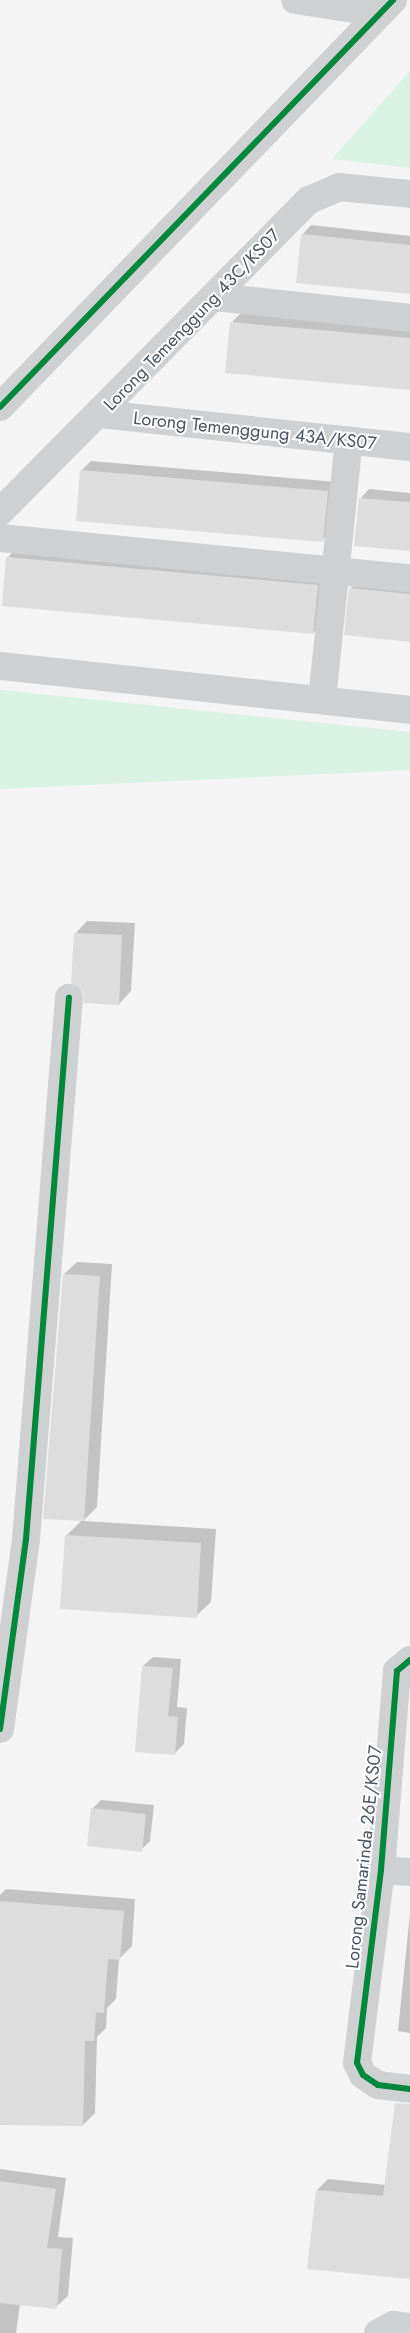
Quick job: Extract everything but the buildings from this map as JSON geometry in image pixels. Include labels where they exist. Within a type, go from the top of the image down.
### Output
[{"type":"street","points":[[295,0],[387,7]]},
{"type":"street","points":[[0,407],[387,7]]},
{"type":"street","name":"Lorong Temenggung 43C/KS07","points":[[0,512],[325,190],[339,187],[410,194]]},
{"type":"street","points":[[215,297],[410,318]]},
{"type":"street","name":"Lorong Temenggung 43A/KS07","points":[[100,414],[410,447]]},
{"type":"street","points":[[322,700],[349,440]]},
{"type":"street","points":[[0,538],[410,578]]},
{"type":"street","points":[[0,666],[410,710]]},
{"type":"street","points":[[0,1729],[26,1539],[69,998]]},
{"type":"street","name":"Lorong Samarinda 26E/KS07","points":[[410,1660],[396,1671],[381,1870],[357,2063],[363,2075],[378,2085],[410,2089]]},
{"type":"street","points":[[381,1870],[410,1872]]},
{"type":"street","points":[[378,2333],[393,2325],[410,2327]]},
{"type":"green space","points":[[410,71],[410,168],[332,159]]},
{"type":"green space","points":[[0,690],[410,732],[410,770],[0,789]]},
{"type":"cycle path","points":[[0,407],[393,0]]},
{"type":"cycle path","points":[[0,1729],[26,1539],[69,998]]},
{"type":"cycle path","points":[[410,1660],[397,1671],[381,1870],[357,2063],[363,2075],[378,2085],[410,2089]]}]
